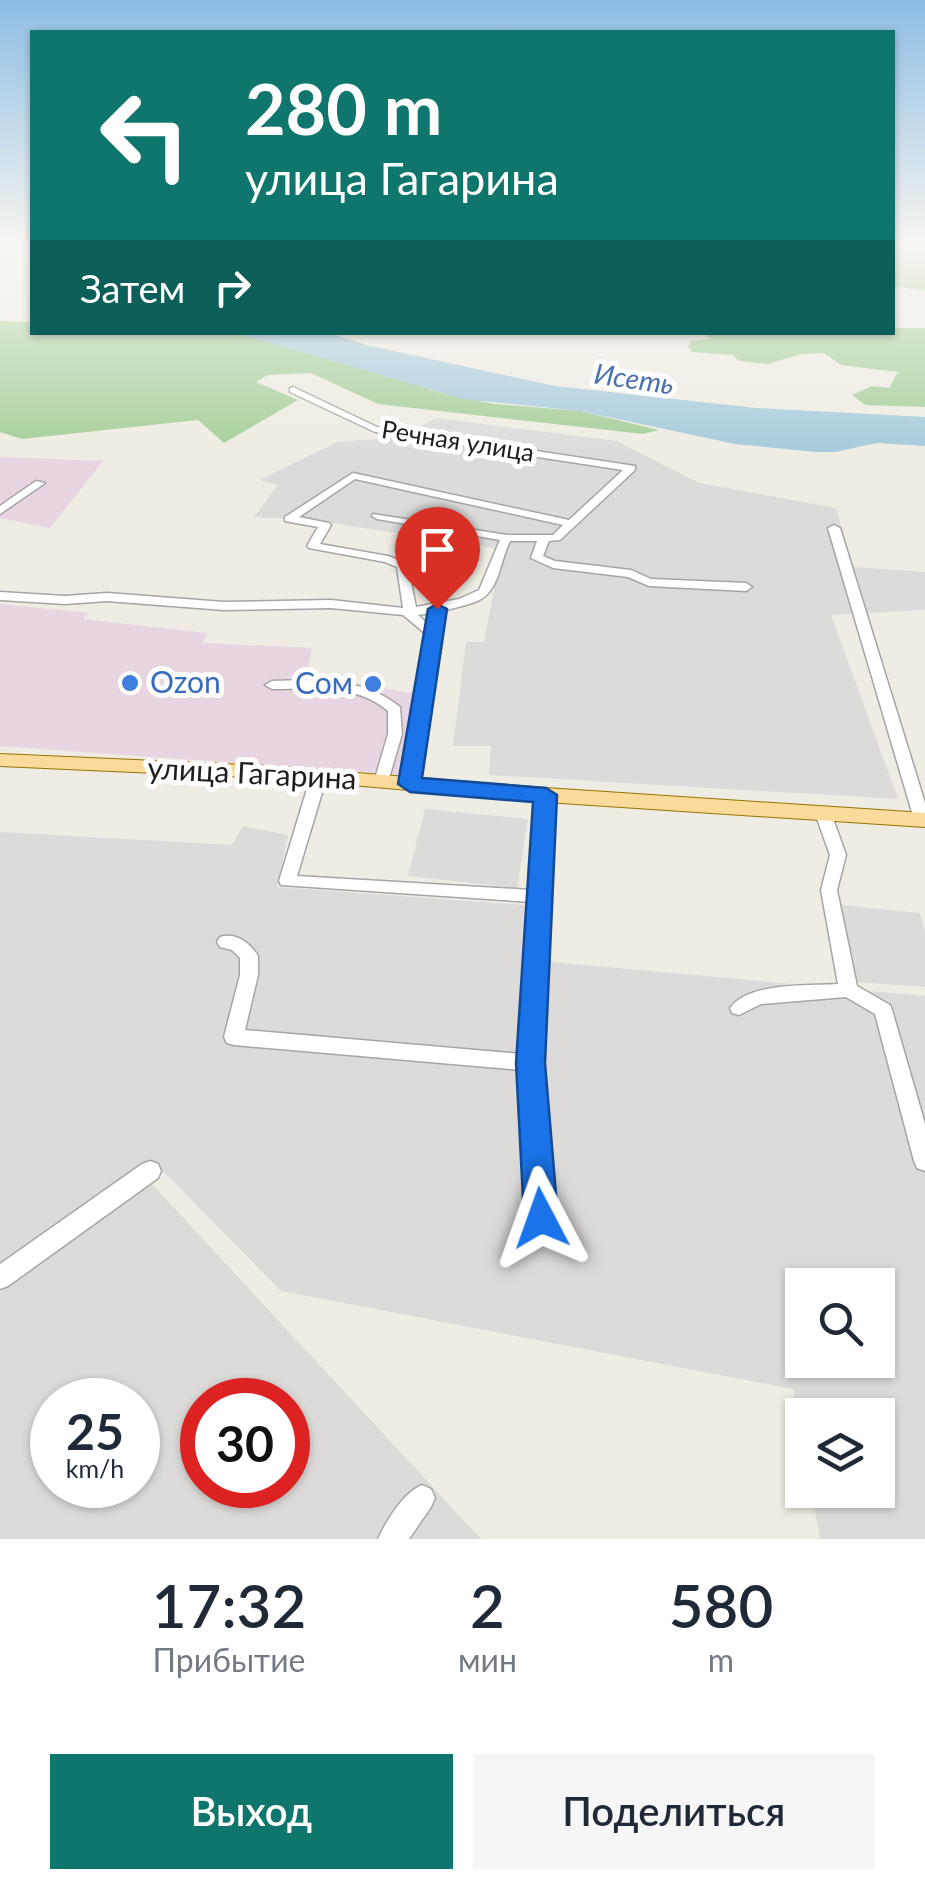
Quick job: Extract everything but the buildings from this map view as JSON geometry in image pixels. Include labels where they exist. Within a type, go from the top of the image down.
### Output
[{"type":"main road","name":"улица Гагарина","points":[[0,760],[318,776],[924,820]]},
{"type":"street","name":"Речная улица","points":[[293,390],[375,429],[631,468],[572,524]]},
{"type":"street","points":[[368,464],[289,520],[325,525],[312,546],[388,559],[403,566],[410,607],[406,612]]},
{"type":"street","points":[[353,476],[572,524]]},
{"type":"street","points":[[0,512],[40,483]]},
{"type":"street","points":[[376,516],[543,541],[556,538],[572,524]]},
{"type":"street","points":[[834,528],[924,820]]},
{"type":"street","points":[[0,596],[65,600],[107,597],[224,606],[330,604],[406,612],[437,609],[457,600],[475,599],[487,590],[507,538]]},
{"type":"street","points":[[543,541],[538,558],[553,564],[631,574],[649,582],[746,587]]},
{"type":"street","points":[[410,784],[437,609]]},
{"type":"street","points":[[406,612],[432,633]]},
{"type":"street","points":[[272,685],[317,685],[381,694],[395,710],[394,734],[382,782]]},
{"type":"street","points":[[318,776],[288,881],[538,896]]},
{"type":"street","points":[[541,1218],[530,1063],[546,795]]},
{"type":"street","points":[[822,813],[838,855],[830,890],[850,990]]},
{"type":"street","points":[[226,942],[238,945],[249,956],[250,975],[234,1037],[530,1063]]},
{"type":"street","points":[[739,1008],[758,997],[850,990],[883,1010],[925,1161]]},
{"type":"street","points":[[0,1278],[150,1171]]},
{"type":"street","points":[[392,1539],[422,1498]]},
{"type":"shaded area","points":[[436,418],[617,441],[699,483],[836,508],[853,567],[925,572],[925,610],[831,615],[898,799],[489,775],[491,746],[453,746],[466,642],[484,642],[502,549],[305,519],[254,517],[278,485],[260,480],[337,442],[401,437]]},
{"type":"shaded area","points":[[0,457],[103,461],[50,528],[0,518]]},
{"type":"shaded area","points":[[0,604],[88,613],[83,619],[207,633],[202,643],[312,648],[307,676],[419,694],[403,775],[0,746]]},
{"type":"shaded area","points":[[425,809],[528,819],[517,888],[408,876]]},
{"type":"shaded area","points":[[243,826],[288,835],[277,887],[551,907],[551,962],[925,996],[925,1539],[820,1539],[814,1508],[895,1508],[895,1398],[795,1398],[793,1389],[281,1291],[151,1159],[0,1265],[0,832],[232,845]]},
{"type":"shaded area","points":[[841,905],[920,913],[925,932],[925,987],[857,982]]},
{"type":"shaded area","points":[[150,1182],[481,1539],[0,1539],[0,1292]]},
{"type":"green space","points":[[0,321],[30,322],[30,335],[244,335],[444,394],[495,404],[580,411],[659,430],[643,434],[378,404],[311,373],[268,375],[256,382],[298,400],[224,443],[198,420],[22,439],[0,432]]},
{"type":"green space","points":[[895,328],[925,328],[925,407],[865,405],[852,395],[872,386],[889,388],[898,372],[841,365],[824,353],[802,354],[768,364],[739,361],[733,355],[692,352],[688,346],[691,341],[711,339],[705,335],[895,335]]},
{"type":"water","name":"Исеть","points":[[243,335],[336,335],[555,386],[756,408],[925,417],[925,446],[876,443],[816,452],[735,444],[580,411],[463,399]]},
{"type":"place","name":"Ozon","points":[[130,683]]},
{"type":"place","name":"Сом","points":[[373,684]]},
{"type":"route","points":[[437,609],[410,784],[546,795],[530,1063],[541,1218]]}]
